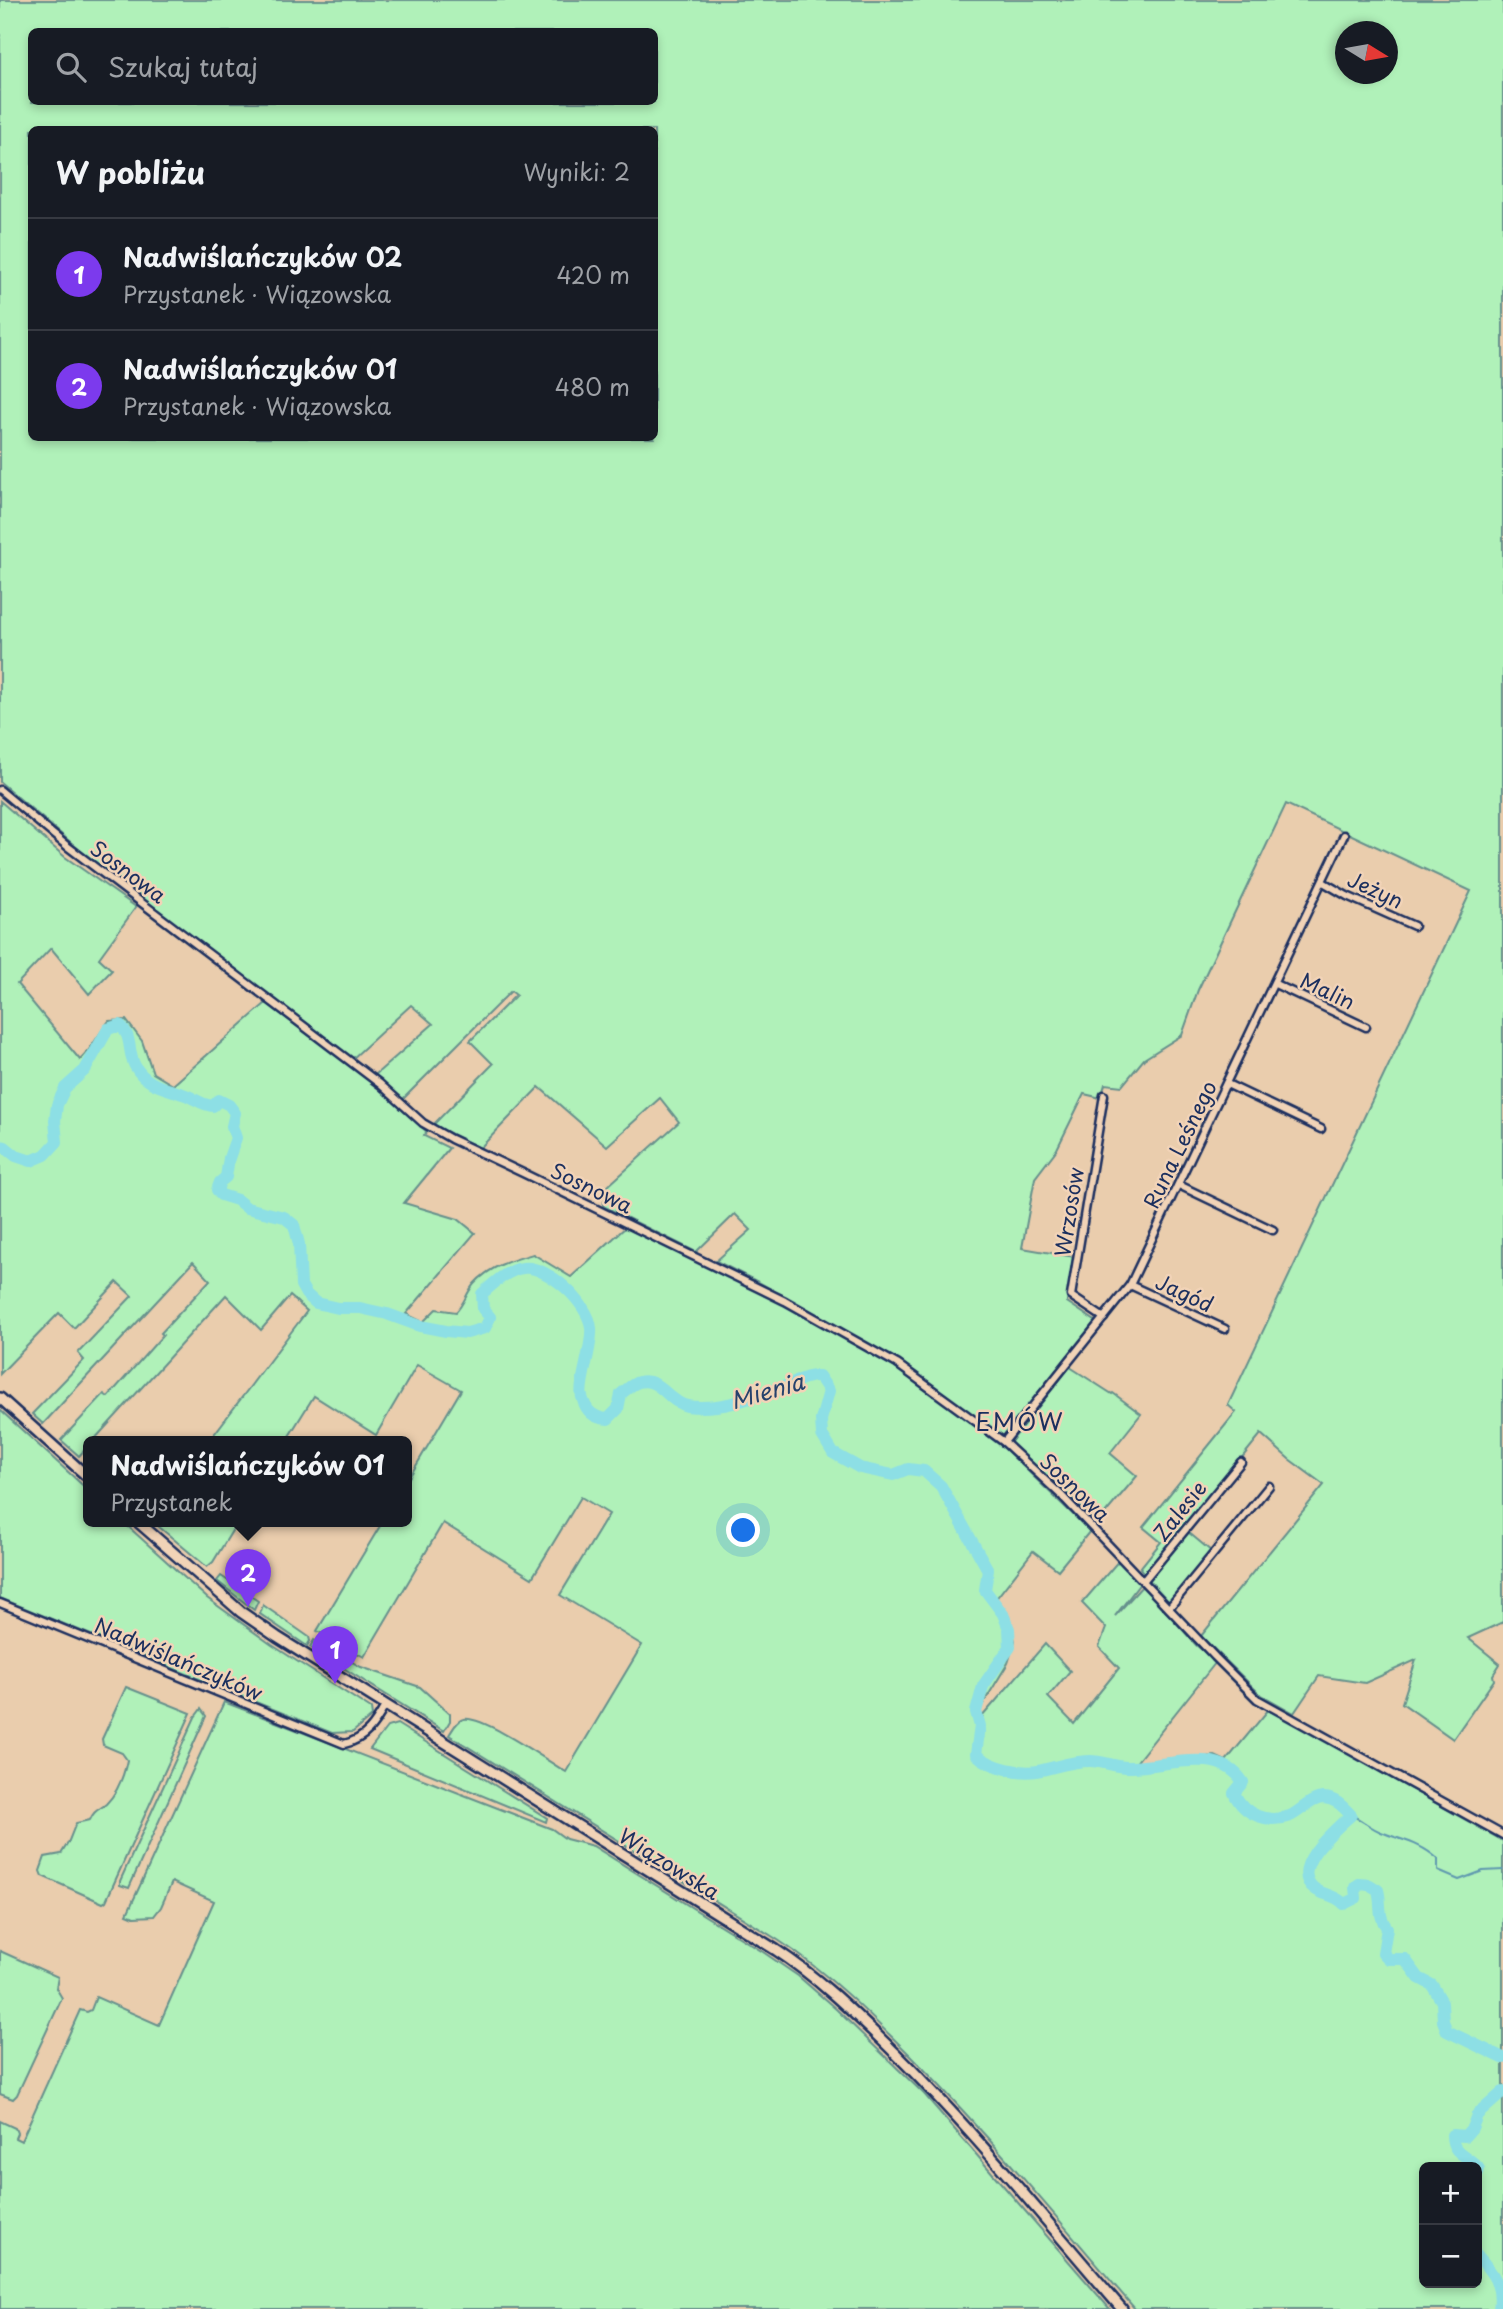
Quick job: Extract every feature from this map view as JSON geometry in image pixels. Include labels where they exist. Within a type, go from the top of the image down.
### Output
[{"type":"main road","points":[[0,1398],[83,1473]]},
{"type":"main road","name":"Wiązowska","points":[[144,1527],[251,1619],[385,1706],[776,1950],[823,1984],[936,2095],[1122,2309]]},
{"type":"street","name":"Sosnowa","points":[[0,790],[67,846],[380,1084],[423,1123],[785,1301],[897,1364],[1003,1442],[1062,1496],[1257,1699],[1503,1835]]},
{"type":"street","name":"Runa Leśnego","points":[[1003,1442],[1130,1285],[1344,835]]},
{"type":"street","name":"Jeżyn","points":[[1323,882],[1347,896],[1414,926]]},
{"type":"street","name":"Malin","points":[[1275,984],[1366,1027]]},
{"type":"street","points":[[1227,1084],[1321,1129]]},
{"type":"street","name":"Wrzosów","points":[[1104,1095],[1071,1296],[1104,1318]]},
{"type":"street","points":[[1178,1185],[1273,1230]]},
{"type":"street","name":"Jagód","points":[[1130,1285],[1225,1329]]},
{"type":"street","name":"Zalesie","points":[[1144,1580],[1241,1462]]},
{"type":"street","points":[[1169,1608],[1269,1486]]},
{"type":"street","name":"Nadwiślańczyków","points":[[0,1603],[344,1744],[367,1733],[385,1706]]},
{"type":"green space","points":[[0,0],[1503,0],[1503,1622],[1468,1638],[1500,1664],[1493,1675],[1494,1680],[1453,1739],[1402,1703],[1416,1660],[1365,1683],[1319,1676],[1294,1713],[1260,1694],[1201,1636],[1324,1485],[1261,1434],[1146,1576],[1140,1568],[1161,1542],[1143,1527],[1236,1412],[1228,1405],[1471,891],[1286,804],[1198,990],[1182,1035],[1144,1059],[1122,1086],[1105,1084],[1101,1098],[1084,1094],[1057,1149],[1035,1178],[1022,1248],[1075,1257],[1067,1302],[1095,1321],[1003,1437],[900,1361],[716,1261],[751,1230],[735,1214],[696,1252],[603,1206],[608,1186],[679,1122],[660,1098],[607,1146],[539,1087],[480,1148],[433,1125],[493,1064],[470,1041],[516,995],[511,991],[402,1100],[375,1075],[433,1024],[411,1005],[351,1060],[81,851],[0,782]]},
{"type":"green space","points":[[0,801],[65,857],[136,907],[99,958],[112,970],[89,994],[51,948],[17,984],[80,1060],[109,1021],[126,1020],[142,1041],[153,1073],[173,1085],[266,1003],[377,1086],[427,1132],[424,1136],[449,1148],[404,1203],[458,1219],[475,1233],[406,1314],[423,1322],[436,1309],[456,1312],[480,1278],[509,1261],[533,1254],[571,1277],[627,1226],[764,1292],[898,1367],[1005,1449],[1090,1531],[1058,1570],[1033,1551],[995,1600],[1009,1617],[1015,1641],[1008,1663],[980,1709],[981,1718],[1045,1644],[1070,1671],[1048,1697],[1074,1724],[1119,1668],[1099,1647],[1106,1628],[1082,1603],[1120,1559],[1141,1582],[1115,1616],[1143,1585],[1196,1645],[1216,1662],[1135,1764],[1215,1756],[1226,1761],[1269,1709],[1503,1841],[1503,2309],[1135,2309],[968,2116],[895,2040],[830,1980],[778,1940],[449,1735],[455,1725],[464,1719],[486,1724],[566,1772],[642,1645],[560,1595],[609,1514],[581,1497],[532,1578],[443,1523],[364,1657],[317,1631],[379,1527],[412,1527],[412,1473],[461,1390],[417,1365],[376,1435],[314,1396],[289,1436],[213,1436],[307,1311],[290,1296],[261,1330],[226,1295],[98,1436],[83,1436],[83,1452],[79,1456],[61,1440],[104,1394],[108,1397],[163,1335],[161,1333],[210,1280],[193,1262],[43,1424],[32,1414],[84,1360],[78,1353],[132,1296],[117,1282],[74,1328],[59,1313],[0,1374]]},
{"type":"green space","points":[[1070,1367],[1141,1414],[1110,1453],[1137,1476],[1099,1521],[1095,1522],[1010,1443]]},
{"type":"green space","points":[[0,1410],[83,1486],[83,1527],[129,1527],[207,1598],[272,1645],[371,1709],[372,1716],[353,1732],[332,1733],[0,1598]]},
{"type":"green space","points":[[159,1527],[234,1527],[213,1562],[207,1567]]},
{"type":"green space","points":[[1188,1532],[1212,1552],[1170,1603],[1149,1580]]},
{"type":"green space","points":[[221,1576],[258,1601],[254,1610],[217,1581]]},
{"type":"green space","points":[[263,1605],[309,1637],[307,1646],[260,1614]]},
{"type":"green space","points":[[314,1640],[361,1667],[420,1687],[450,1714],[450,1721],[444,1731],[310,1647]]},
{"type":"green space","points":[[126,1687],[191,1713],[103,1903],[42,1876],[40,1871],[45,1857],[61,1854],[76,1823],[90,1820],[95,1812],[110,1800],[120,1784],[127,1760],[122,1753],[103,1745],[102,1739]]},
{"type":"green space","points":[[224,1702],[552,1829],[566,1839],[593,1846],[763,1952],[798,1976],[836,2009],[924,2094],[1110,2309],[0,2309],[0,2121],[15,2128],[15,2138],[21,2141],[80,2010],[91,2010],[96,1997],[159,2025],[214,1901],[172,1882],[154,1916],[134,1917],[127,1914]]},
{"type":"green space","points":[[201,1709],[206,1716],[129,1888],[120,1885],[195,1717]]},
{"type":"green space","points":[[397,1724],[547,1818],[546,1822],[370,1749],[387,1727]]},
{"type":"green space","points":[[0,1951],[58,1977],[56,1988],[62,1998],[13,2099],[0,2094]]},
{"type":"waterway","name":"Mienia","points":[[0,1146],[31,1161],[45,1155],[57,1142],[57,1105],[65,1088],[85,1070],[108,1029],[120,1025],[127,1034],[135,1066],[146,1078],[158,1086],[206,1105],[213,1106],[219,1100],[229,1105],[235,1113],[232,1126],[236,1138],[226,1177],[217,1190],[221,1195],[237,1200],[247,1208],[284,1217],[294,1225],[299,1244],[301,1285],[316,1303],[338,1308],[360,1308],[420,1326],[467,1333],[485,1328],[490,1317],[483,1309],[482,1294],[506,1274],[523,1268],[544,1273],[566,1288],[589,1318],[591,1336],[582,1397],[591,1413],[608,1419],[618,1409],[621,1394],[639,1382],[646,1381],[658,1386],[681,1404],[700,1407],[739,1402],[807,1377],[819,1376],[829,1391],[821,1420],[822,1435],[833,1453],[860,1468],[893,1475],[908,1469],[924,1471],[941,1486],[988,1570],[985,1590],[1003,1614],[1009,1629],[1010,1647],[983,1686],[976,1712],[980,1726],[976,1754],[998,1767],[1025,1772],[1083,1761],[1127,1767],[1192,1761],[1221,1764],[1233,1771],[1243,1782],[1234,1793],[1238,1801],[1250,1812],[1265,1818],[1290,1816],[1319,1799],[1336,1802],[1351,1815],[1317,1849],[1306,1871],[1308,1881],[1315,1889],[1337,1898],[1344,1904],[1356,1898],[1355,1887],[1359,1884],[1370,1885],[1378,1890],[1381,1914],[1387,1928],[1383,1953],[1389,1959],[1405,1959],[1419,1978],[1432,1985],[1442,2002],[1443,2021],[1447,2031],[1503,2058]]},
{"type":"waterway","points":[[1351,1815],[1377,1830],[1424,1849],[1438,1859],[1438,1871],[1459,1880],[1483,1871],[1503,1870]]},
{"type":"waterway","name":"Mienia","points":[[1472,2162],[1458,2151],[1452,2135],[1465,2136],[1472,2128],[1477,2115],[1503,2092]]},
{"type":"waterway","name":"Mienia","points":[[1482,2261],[1498,2286],[1499,2309]]},
{"type":"place","name":"Nadwiślańczyków 01","points":[[248,1607]]},
{"type":"place","name":"Nadwiślańczyków 02","points":[[335,1684]]},
{"type":"district","name":"EMÓW","points":[[1020,1421]]}]
